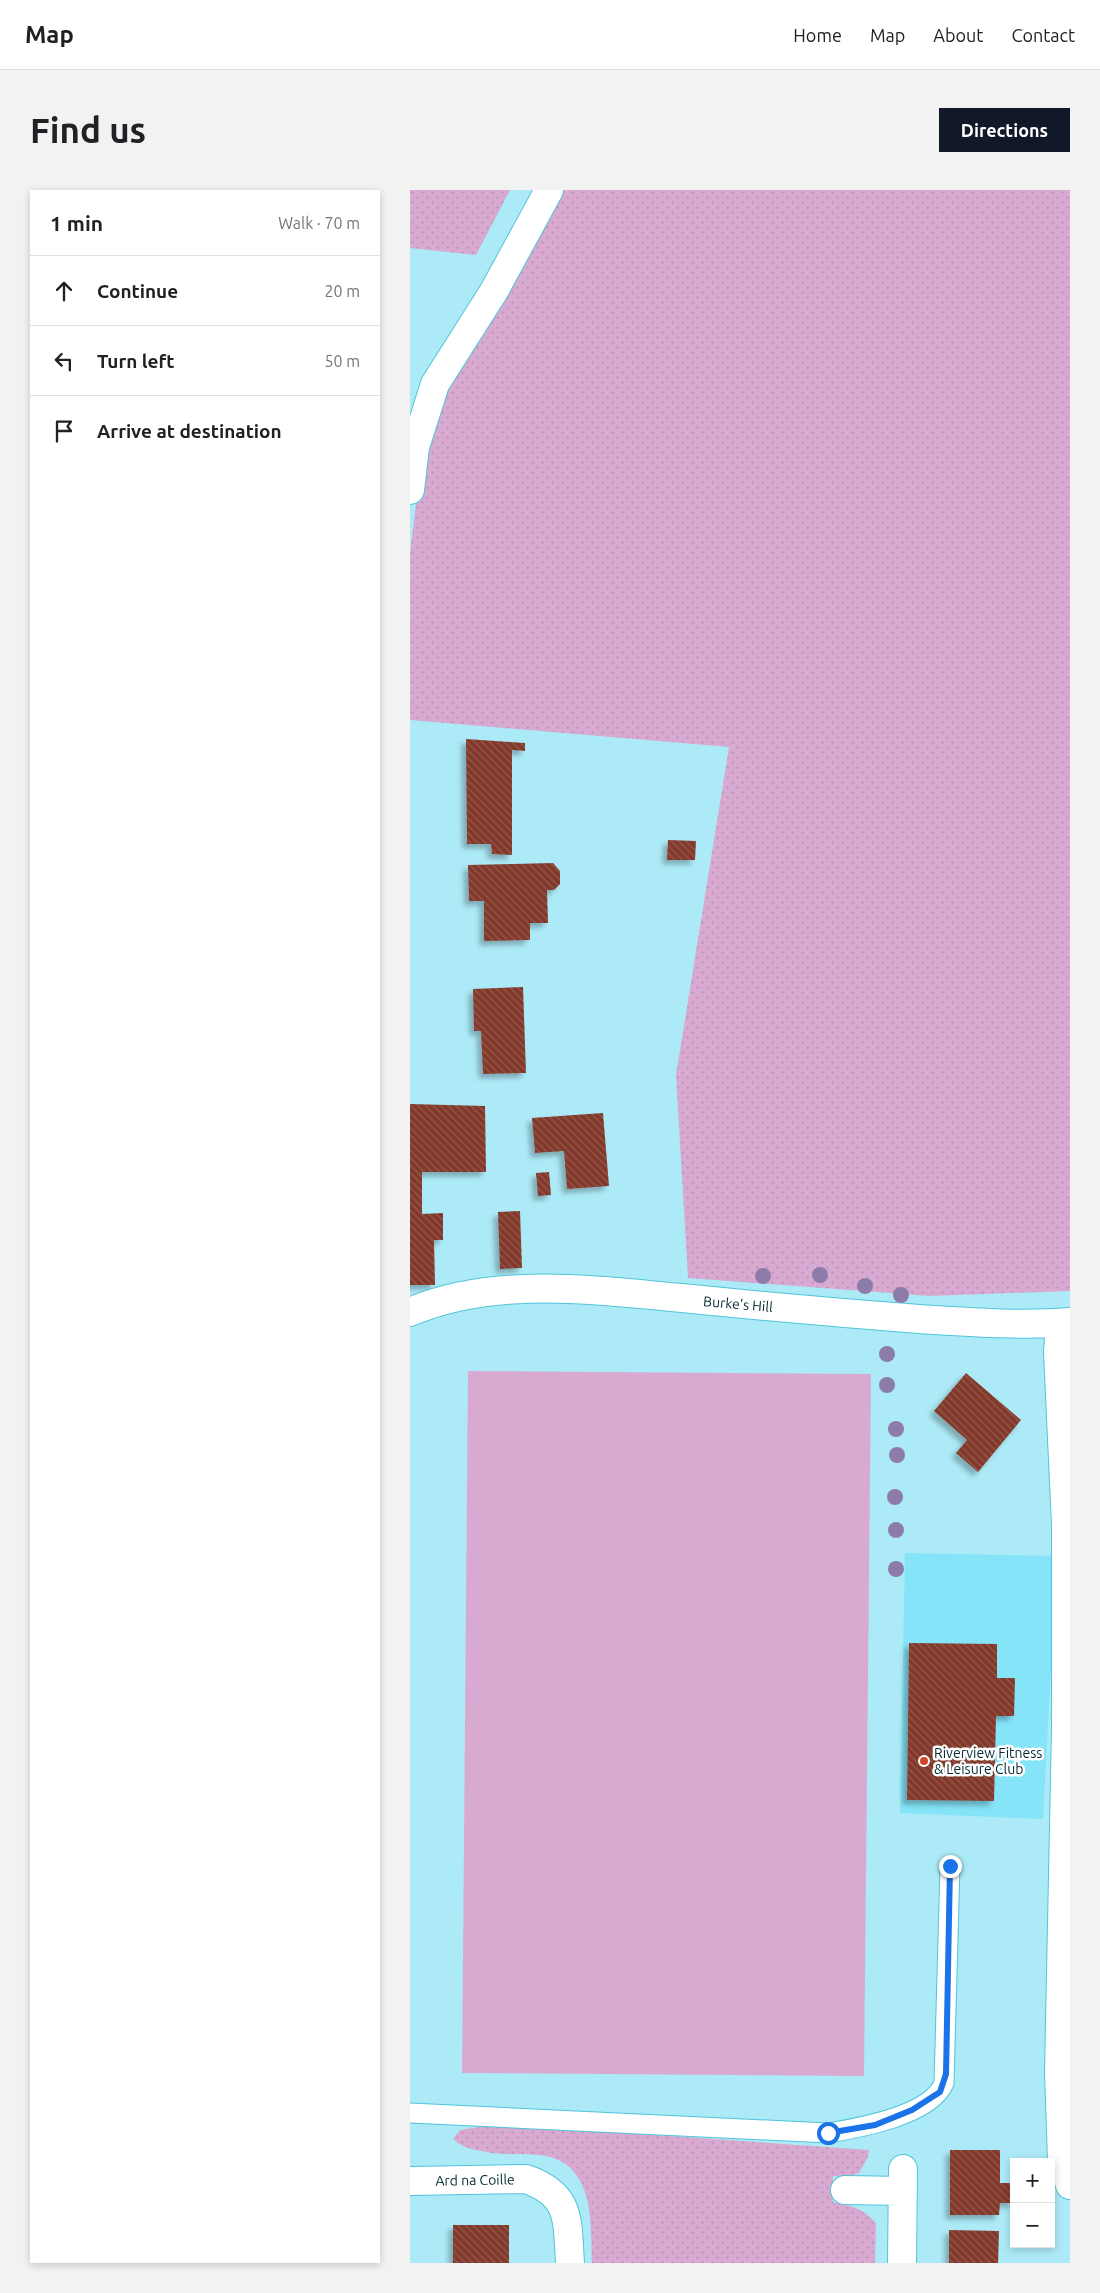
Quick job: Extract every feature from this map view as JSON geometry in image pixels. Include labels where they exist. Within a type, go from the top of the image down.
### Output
[{"type":"street","points":[[410,490],[415,447],[435,384],[494,291],[549,190]]},
{"type":"street","name":"Burke's Hill","points":[[410,1312],[428,1304],[479,1292],[547,1289],[641,1294],[839,1313],[970,1322],[1065,1322]]},
{"type":"street","points":[[1065,1322],[1058,1352],[1066,1555],[1066,1728],[1059,2072],[1062,2162],[1070,2185]]},
{"type":"street","name":"Ard na Coille","points":[[410,2181],[526,2179],[541,2185],[551,2191],[566,2211],[570,2263]]},
{"type":"street","points":[[845,2190],[903,2180],[902,2263]]},
{"type":"lane","points":[[410,2113],[828,2133],[875,2125],[912,2110],[940,2092],[944,2083],[950,1866]]},
{"type":"shaded area","points":[[410,190],[510,190],[476,255],[410,248]]},
{"type":"shaded area","points":[[547,190],[1070,190],[1070,1291],[930,1296],[688,1278],[676,1075],[729,747],[410,720],[410,553],[428,406]]},
{"type":"shaded area","points":[[468,1371],[871,1374],[864,2076],[462,2073]]},
{"type":"shaded area","points":[[905,1553],[1057,1556],[1043,1819],[900,1813]]},
{"type":"shaded area","points":[[499,2124],[869,2150],[868,2157],[859,2173],[848,2177],[833,2176],[833,2202],[861,2211],[876,2223],[875,2263],[592,2263],[590,2215],[587,2199],[582,2184],[574,2172],[562,2162],[546,2156],[499,2154],[481,2151],[467,2147],[453,2139],[460,2130]]},
{"type":"building","points":[[466,739],[525,743],[525,751],[512,750],[512,855],[492,854],[491,844],[467,844]]},
{"type":"building","points":[[668,840],[696,841],[695,860],[667,860]]},
{"type":"building","points":[[553,863],[560,871],[560,884],[554,890],[547,890],[548,923],[530,923],[530,940],[484,941],[484,901],[469,901],[468,865]]},
{"type":"building","points":[[523,987],[526,1073],[483,1074],[481,1031],[474,1031],[473,989]]},
{"type":"building","points":[[410,1104],[485,1106],[486,1172],[422,1172],[422,1214],[443,1213],[443,1240],[434,1240],[435,1285],[410,1285]]},
{"type":"building","points":[[603,1113],[609,1186],[567,1189],[564,1151],[535,1153],[532,1118]]},
{"type":"building","points":[[549,1172],[551,1195],[538,1196],[536,1173]]},
{"type":"building","points":[[520,1211],[522,1268],[500,1269],[498,1212]]},
{"type":"building","points":[[966,1373],[1021,1420],[978,1472],[956,1453],[967,1440],[934,1411]]},
{"type":"building","points":[[909,1643],[997,1644],[997,1678],[1015,1678],[1014,1716],[996,1716],[994,1801],[907,1800]]},
{"type":"building","points":[[950,2150],[1000,2150],[1000,2183],[1010,2183],[1010,2203],[1000,2203],[999,2215],[950,2215]]},
{"type":"building","points":[[453,2225],[509,2225],[509,2263],[453,2263]]},
{"type":"building","points":[[949,2230],[999,2231],[998,2263],[949,2263]]},
{"type":"place","name":"Riverview Fitness & Leisure Club","points":[[924,1761]]},
{"type":"route","points":[[828,2133],[875,2125],[912,2110],[940,2092],[946,2074],[950,1866]]}]
